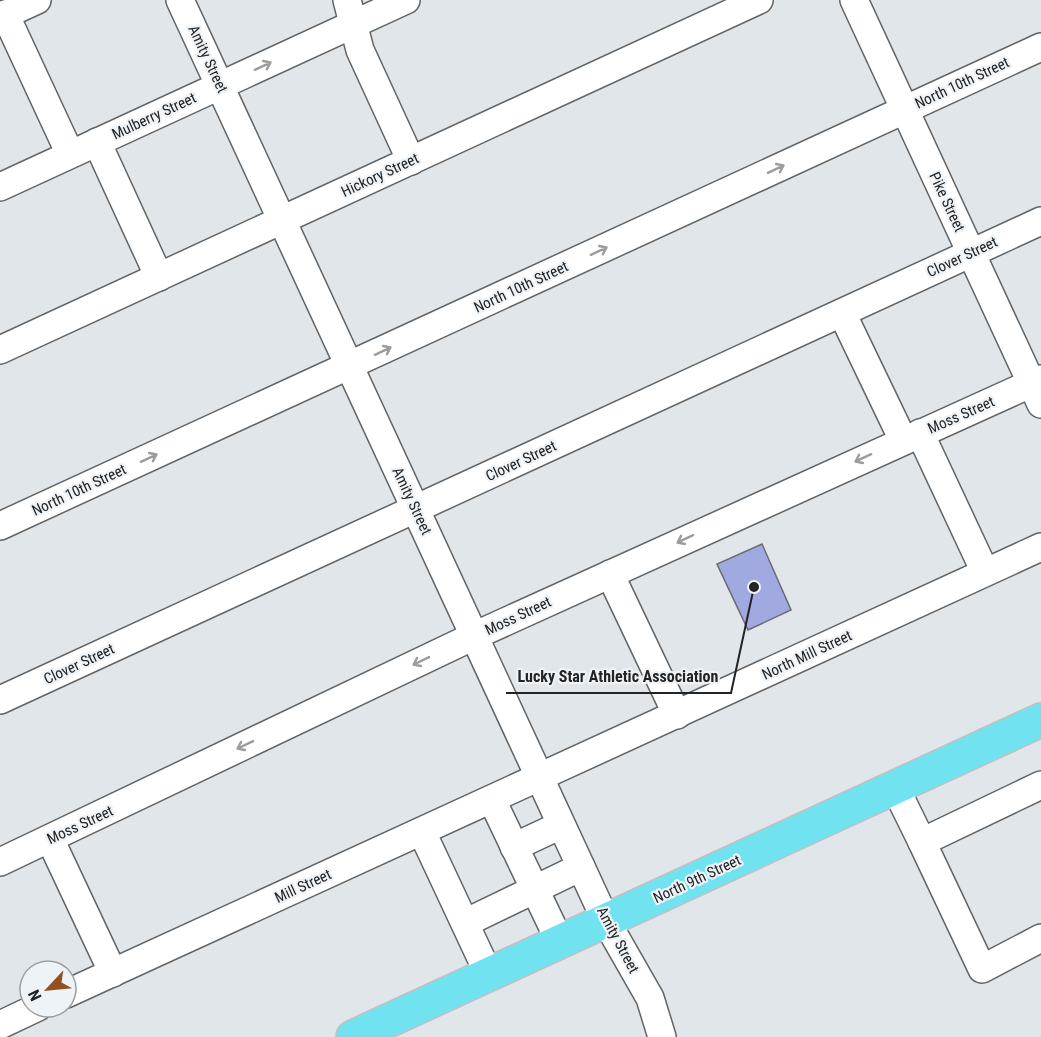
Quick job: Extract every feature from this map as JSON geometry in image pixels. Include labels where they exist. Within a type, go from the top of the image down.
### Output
[{"type":"main road","name":"North 9th Street","points":[[353,1037],[1041,720]]},
{"type":"street","points":[[37,0],[3,15],[70,154]]},
{"type":"street","name":"Amity Street","points":[[180,0],[606,921],[650,998],[662,1037]]},
{"type":"street","name":"Mulberry Street","points":[[0,186],[220,86],[350,12],[406,0]]},
{"type":"street","name":"Hickory Street","points":[[0,350],[411,161],[708,11],[759,0]]},
{"type":"street","name":"Pike Street","points":[[854,0],[971,253],[1038,389]]},
{"type":"street","points":[[350,12],[360,50],[411,161]]},
{"type":"street","name":"North 10th Street","points":[[0,526],[1041,47]]},
{"type":"street","points":[[97,142],[159,277]]},
{"type":"street","name":"Clover Street","points":[[0,700],[1041,221]]},
{"type":"street","points":[[842,313],[912,436],[985,572]]},
{"type":"street","name":"Moss Street","points":[[0,862],[474,636],[912,436],[1038,389]]},
{"type":"street","name":"North Mill Street","points":[[540,778],[1041,547]]},
{"type":"street","points":[[610,574],[677,714]]},
{"type":"street","name":"Mill Street","points":[[78,989],[540,778]]},
{"type":"street","points":[[922,842],[1041,785]]},
{"type":"street","points":[[895,787],[982,969],[1041,938]]},
{"type":"street","points":[[492,800],[560,942]]},
{"type":"street","points":[[514,847],[561,825]]},
{"type":"street","points":[[422,832],[489,975]]},
{"type":"street","points":[[50,839],[112,973]]},
{"type":"street","points":[[465,923],[581,867]]},
{"type":"street","points":[[0,1024],[18,1016]]},
{"type":"building","points":[[762,544],[791,610],[748,630],[717,564]]},
{"type":"place","name":"Lucky Star Athletic Association","points":[[754,587]]}]
